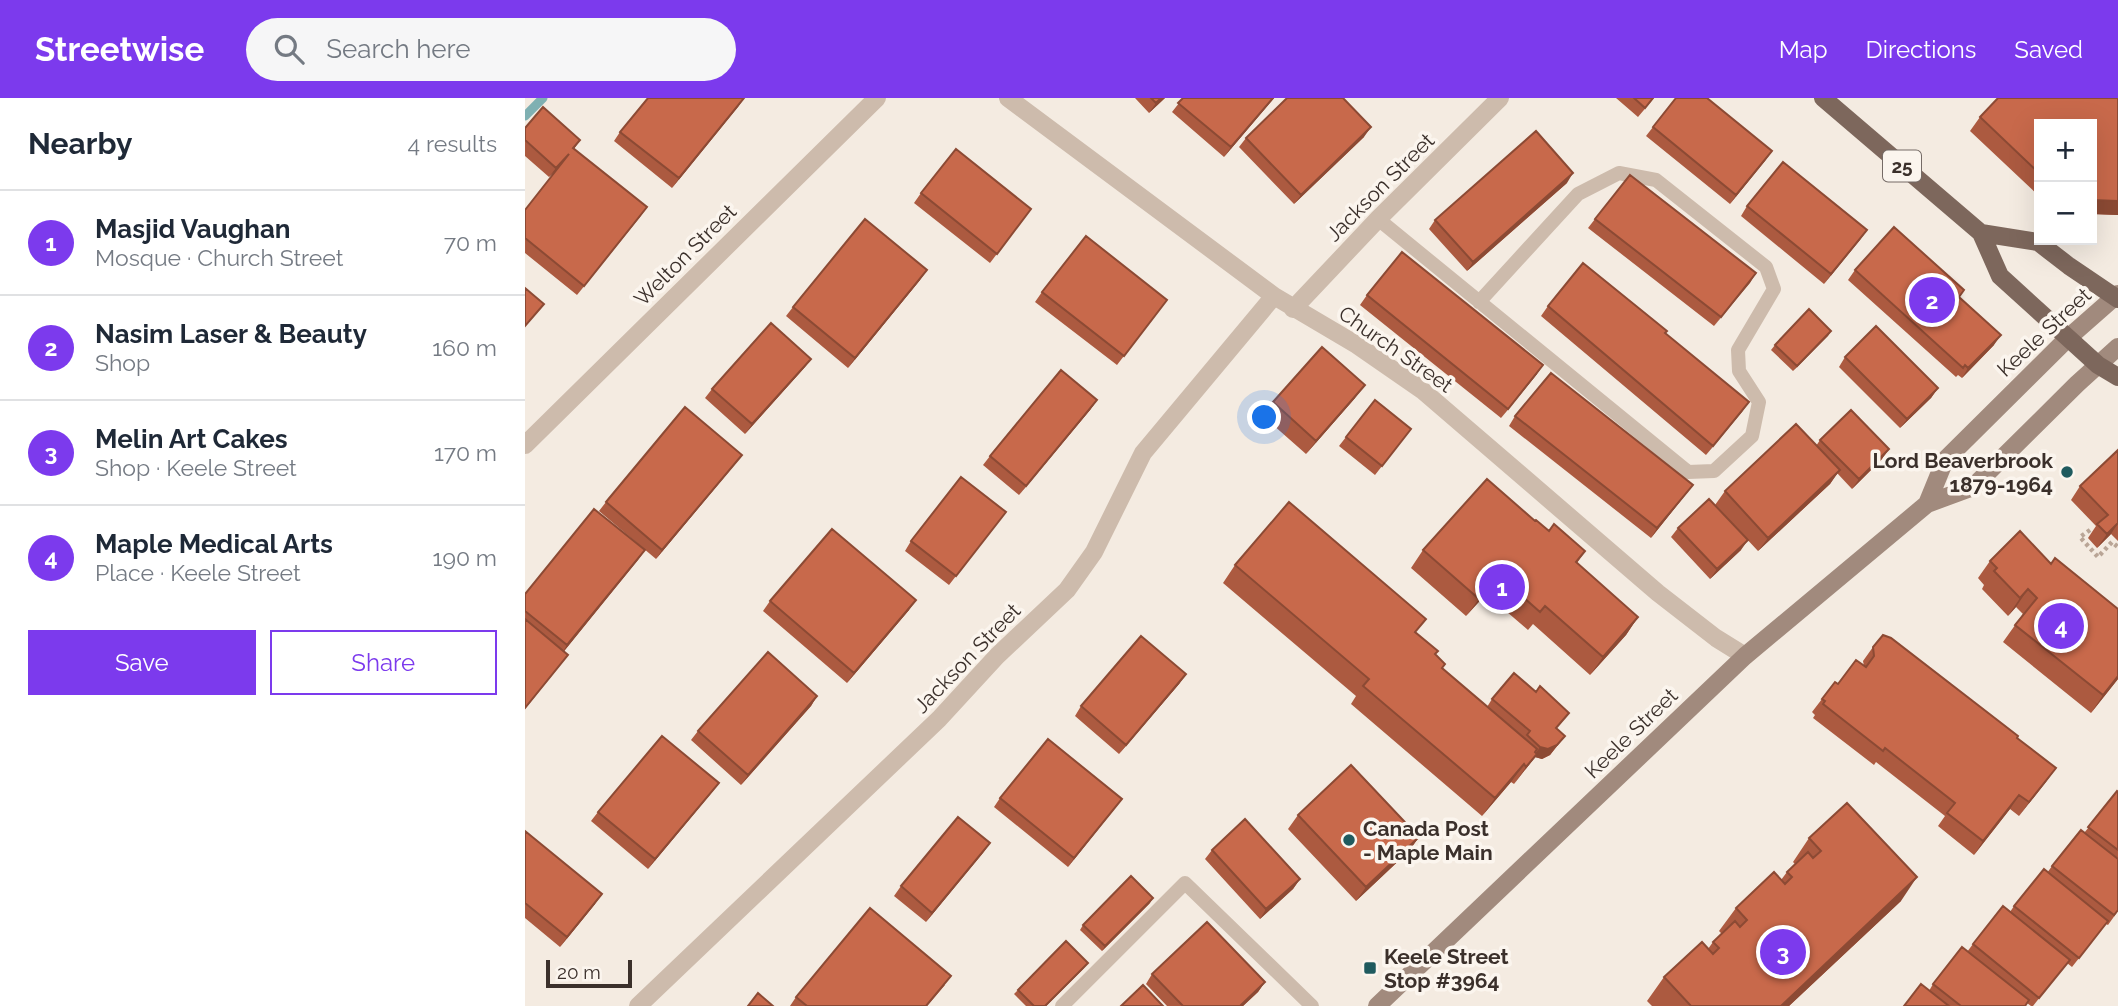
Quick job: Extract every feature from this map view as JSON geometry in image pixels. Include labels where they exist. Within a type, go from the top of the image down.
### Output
[{"type":"main road","name":"25","points":[[1823,98],[1981,233],[2000,276],[2098,365],[2118,377]]},
{"type":"main road","points":[[1981,233],[2038,242],[2069,266],[2117,296]]},
{"type":"main road","name":"Keele Street","points":[[1927,504],[1945,460],[2068,338],[2117,296]]},
{"type":"main road","name":"Keele Street","points":[[1377,1006],[1745,656],[1927,504],[1973,487],[2118,347]]},
{"type":"street","name":"Welton Street","points":[[525,445],[877,98]]},
{"type":"street","name":"Church Street","points":[[1008,98],[1274,296],[1357,345],[1422,390],[1658,593],[1716,638],[1745,656]]},
{"type":"street","name":"Jackson Street","points":[[1293,309],[1378,219],[1500,98]]},
{"type":"street","name":"Jackson Street","points":[[638,1006],[939,719],[997,656],[1067,590],[1094,552],[1143,453],[1274,296]]},
{"type":"lane","points":[[1378,219],[1479,302],[1688,472],[1714,471],[1752,436],[1759,402],[1739,371],[1738,349],[1774,289],[1766,267],[1656,180],[1619,173],[1578,194],[1479,302]]},
{"type":"lane","points":[[1062,1006],[1185,883],[1312,1006]]},
{"type":"path","points":[[2090,530],[2080,537],[2098,557],[2112,542],[2118,547]]},
{"type":"building","points":[[648,98],[744,98],[679,178],[620,132]]},
{"type":"building","points":[[1183,98],[1273,98],[1231,147],[1178,103]]},
{"type":"building","points":[[1287,98],[1343,98],[1371,127],[1301,195],[1246,138]]},
{"type":"building","points":[[1634,98],[1653,98],[1645,108]]},
{"type":"building","points":[[1676,98],[1707,98],[1772,151],[1736,195],[1653,127]]},
{"type":"building","points":[[1998,98],[2118,98],[2118,201],[2097,200],[2097,119],[2034,119],[2034,168],[1980,117]]},
{"type":"building","points":[[543,107],[580,140],[573,148],[647,207],[584,286],[525,238],[525,210],[569,154],[556,168],[525,140],[525,128]]},
{"type":"building","points":[[1536,131],[1573,173],[1473,262],[1435,220]]},
{"type":"building","points":[[956,149],[1031,209],[997,254],[921,193]]},
{"type":"building","points":[[1783,162],[1867,230],[1831,274],[1747,206]]},
{"type":"building","points":[[1630,175],[1756,273],[1721,317],[1595,219]]},
{"type":"building","points":[[865,219],[927,270],[855,358],[793,307]]},
{"type":"building","points":[[1894,227],[1964,290],[1959,297],[2001,335],[1968,368],[1965,365],[1963,368],[1855,270]]},
{"type":"building","points":[[1086,236],[1167,300],[1124,356],[1042,292]]},
{"type":"building","points":[[1402,252],[1543,365],[1508,409],[1367,295]]},
{"type":"building","points":[[1583,263],[1749,402],[1713,446],[1548,306]]},
{"type":"building","points":[[525,288],[544,304],[525,326]]},
{"type":"building","points":[[1809,309],[1831,331],[1797,366],[1775,345]]},
{"type":"building","points":[[771,323],[811,359],[752,424],[712,389]]},
{"type":"building","points":[[1876,326],[1938,388],[1907,419],[1845,357]]},
{"type":"building","points":[[1322,347],[1365,385],[1316,441],[1273,402]]},
{"type":"building","points":[[1061,370],[1097,400],[1026,486],[990,456]]},
{"type":"building","points":[[1551,373],[1693,485],[1657,528],[1515,416]]},
{"type":"building","points":[[1375,400],[1411,429],[1382,466],[1346,437]]},
{"type":"building","points":[[685,407],[742,455],[662,550],[606,502]]},
{"type":"building","points":[[1851,410],[1889,449],[1859,479],[1820,440]]},
{"type":"building","points":[[1796,424],[1840,470],[1768,538],[1725,491]]},
{"type":"building","points":[[2118,450],[2118,523],[2107,534],[2097,524],[2108,515],[2080,486]]},
{"type":"building","points":[[961,477],[1006,512],[956,576],[911,541]]},
{"type":"building","points":[[1487,479],[1535,521],[1549,531],[1554,524],[1585,551],[1576,562],[1638,617],[1603,657],[1545,606],[1540,612],[1499,576],[1479,599],[1423,550]]},
{"type":"building","points":[[1709,499],[1748,540],[1717,569],[1678,528]]},
{"type":"building","points":[[1289,502],[1426,619],[1415,632],[1438,651],[1435,654],[1445,664],[1442,668],[1537,749],[1537,754],[1526,767],[1524,764],[1495,798],[1363,686],[1369,679],[1235,565]]},
{"type":"building","points":[[594,509],[645,550],[567,645],[525,611],[525,594]]},
{"type":"building","points":[[832,529],[916,600],[854,673],[770,601]]},
{"type":"building","points":[[2020,531],[2051,564],[2055,558],[2118,609],[2118,676],[2103,695],[2015,625],[2037,598],[2028,589],[2020,598],[1994,571],[1997,568],[1990,561]]},
{"type":"building","points":[[525,619],[568,655],[525,708]]},
{"type":"building","points":[[1883,635],[1891,638],[2056,768],[2029,802],[2019,795],[1983,841],[1947,813],[1955,803],[1823,704],[1825,701],[1822,699],[1835,682],[1838,684],[1856,660],[1866,667],[1874,656],[1873,647]]},
{"type":"building","points":[[1141,636],[1186,674],[1126,745],[1081,706]]},
{"type":"building","points":[[768,652],[817,696],[748,775],[698,731]]},
{"type":"building","points":[[1514,673],[1536,692],[1540,686],[1569,713],[1556,728],[1565,736],[1557,745],[1548,749],[1540,747],[1527,735],[1530,731],[1492,699]]},
{"type":"building","points":[[662,736],[719,783],[655,859],[598,812]]},
{"type":"building","points":[[1048,739],[1122,799],[1074,858],[1000,798]]},
{"type":"building","name":"Canada Post - Maple Main","points":[[1351,765],[1419,837],[1366,887],[1298,815]]},
{"type":"building","points":[[2118,792],[2118,850],[2088,827]]},
{"type":"building","points":[[1847,803],[1917,877],[1781,1006],[1691,1006],[1664,977],[1702,942],[1713,954],[1719,948],[1713,942],[1735,921],[1740,927],[1747,920],[1736,908],[1774,872],[1785,884],[1792,877],[1787,872],[1808,852],[1813,858],[1821,851],[1809,838]]},
{"type":"building","points":[[958,817],[990,843],[932,913],[901,886]]},
{"type":"building","points":[[1245,819],[1300,879],[1266,909],[1212,850]]},
{"type":"building","points":[[2081,830],[2118,859],[2118,910],[2114,915],[2052,866]]},
{"type":"building","points":[[525,831],[602,894],[567,937],[525,903]]},
{"type":"building","points":[[2044,869],[2108,921],[2079,958],[2014,906]]},
{"type":"building","points":[[1131,876],[1153,898],[1105,946],[1083,925]]},
{"type":"building","points":[[2003,906],[2070,960],[2039,998],[1973,944]]},
{"type":"building","points":[[870,908],[951,976],[926,1006],[807,1006],[796,997]]},
{"type":"building","points":[[1207,922],[1265,982],[1240,1006],[1183,1006],[1152,974]]},
{"type":"building","points":[[1066,941],[1088,963],[1045,1006],[1034,1006],[1018,990]]},
{"type":"building","points":[[1962,947],[2029,1000],[2025,1006],[1961,1006],[1933,984]]},
{"type":"building","points":[[1921,984],[1949,1006],[1904,1006]]},
{"type":"building","points":[[1143,985],[1163,1006],[1121,1006]]},
{"type":"building","points":[[758,993],[773,1006],[748,1006]]},
{"type":"waterway","points":[[525,116],[543,98]]},
{"type":"place","name":"Nasim Laser & Beauty","points":[[1932,300]]},
{"type":"place","name":"Lord Beaverbrook 1879-1964","points":[[2067,472]]},
{"type":"place","name":"Masjid Vaughan","points":[[1502,587]]},
{"type":"place","name":"Maple Medical Arts","points":[[2061,626]]},
{"type":"place","name":"Canada Post - Maple Main","points":[[1349,840]]},
{"type":"place","name":"Melin Art Cakes","points":[[1783,952]]},
{"type":"place","name":"Keele Street Stop #3964","points":[[1370,968]]}]
